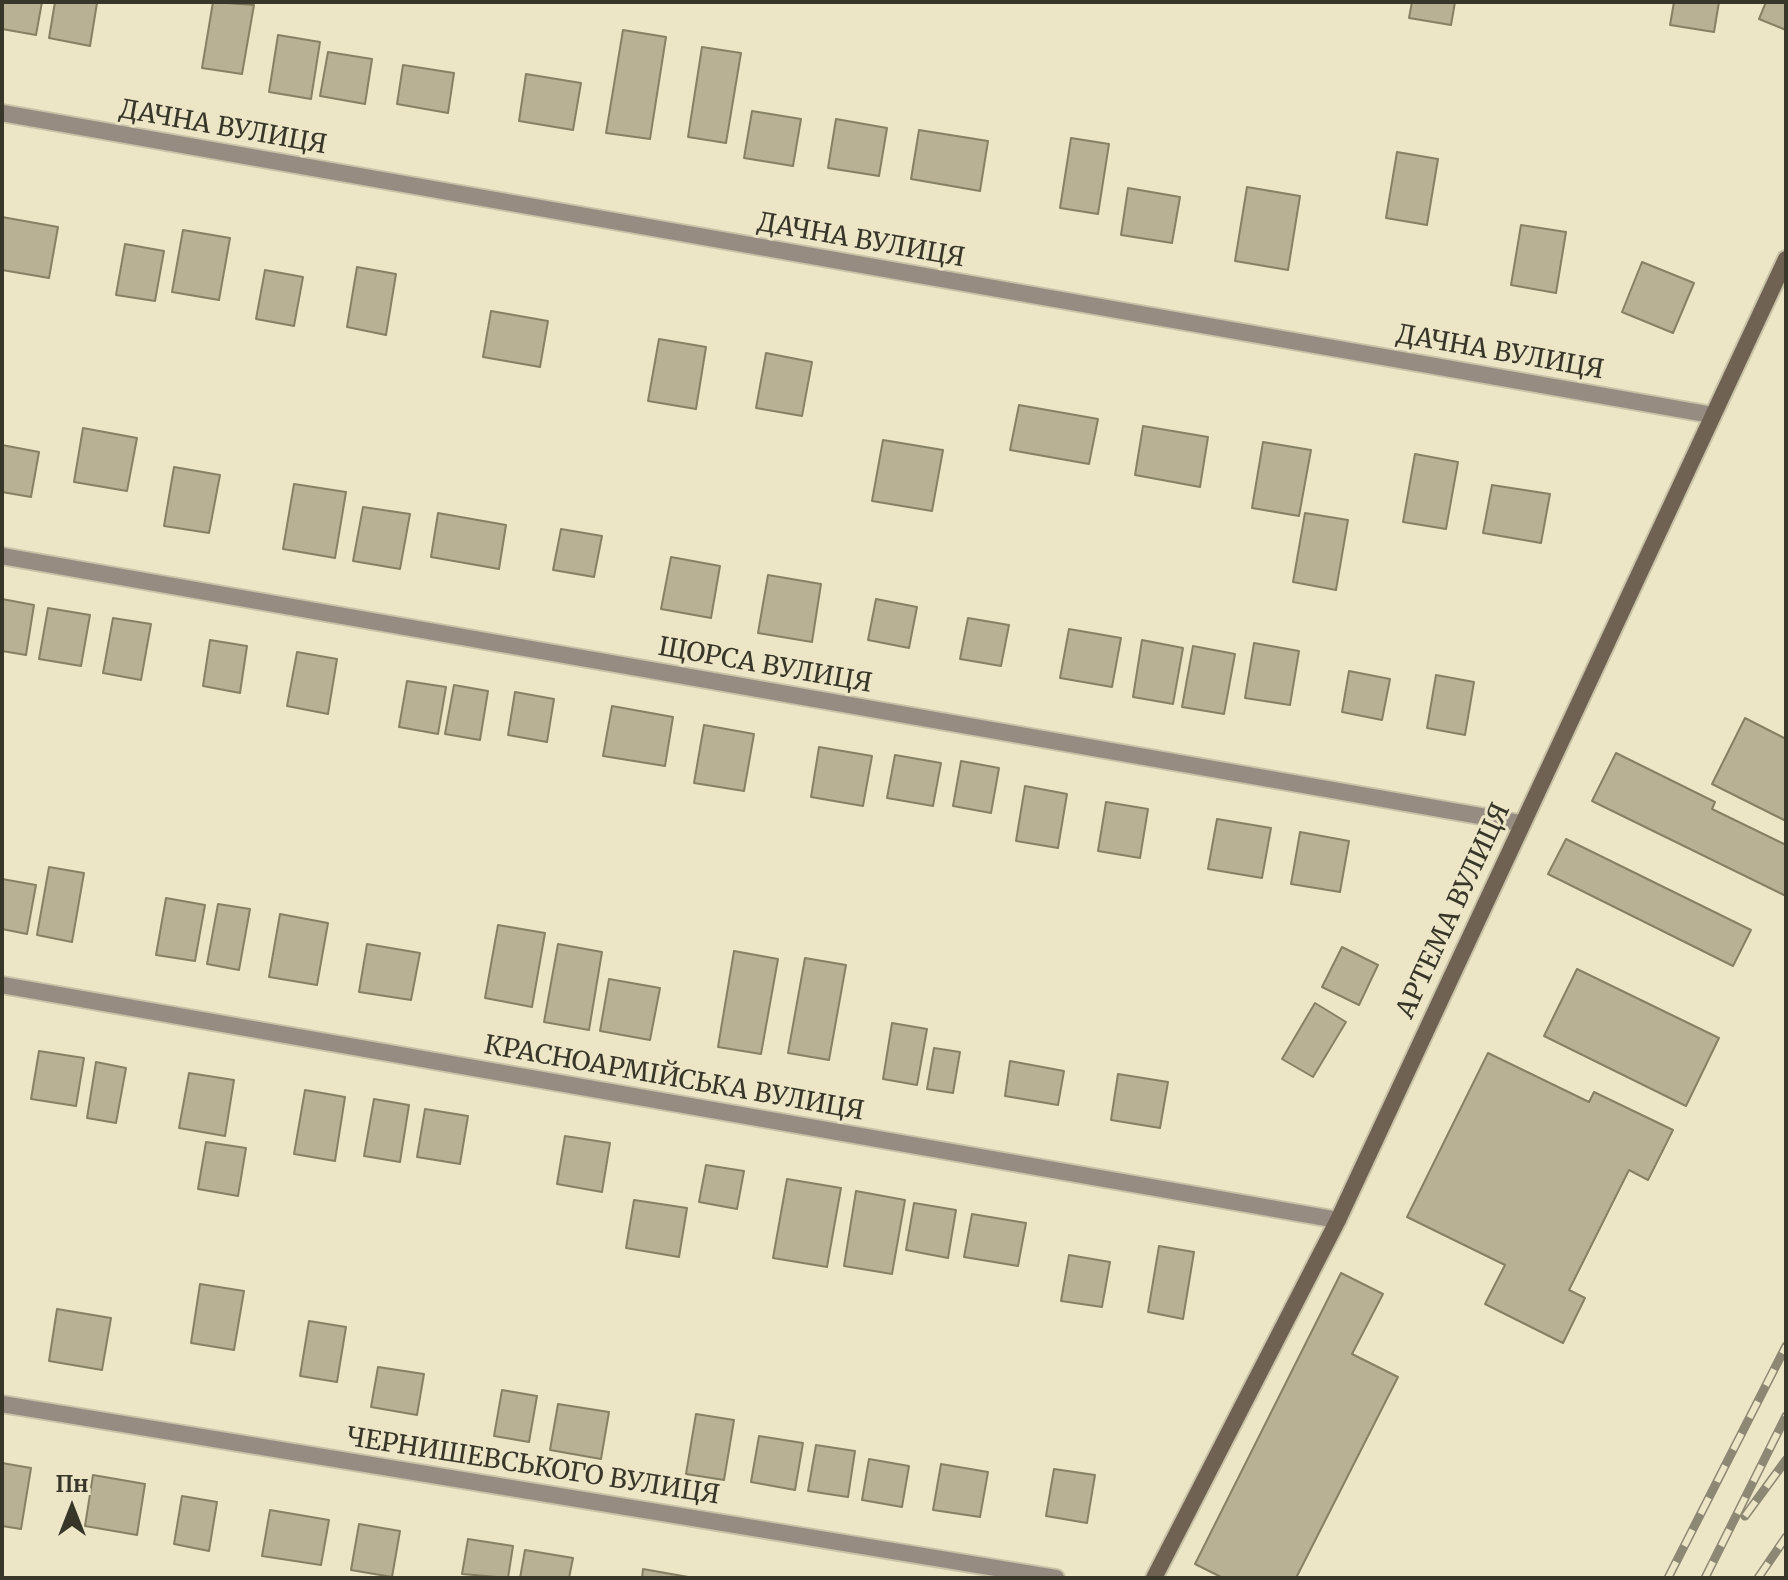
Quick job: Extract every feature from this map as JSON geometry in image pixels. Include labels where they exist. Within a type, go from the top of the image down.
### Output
[{"type":"main road","name":"АРТЕМА ВУЛИЦЯ","points":[[1154,1578],[1338,1220],[1520,823],[1786,259]]},
{"type":"street","name":"ДАЧНА ВУЛИЦЯ","points":[[2,113],[1712,415]]},
{"type":"street","name":"ЩОРСА ВУЛИЦЯ","points":[[2,556],[1520,823]]},
{"type":"street","name":"КРАСНОАРМІЙСЬКА ВУЛИЦЯ","points":[[2,985],[1338,1220]]},
{"type":"street","name":"ЧЕРНИШЕВСЬКОГО ВУЛИЦЯ","points":[[2,1404],[1056,1578]]},
{"type":"building","points":[[2,2],[42,2],[36,35],[2,29]]},
{"type":"building","points":[[55,2],[97,3],[90,46],[49,38]]},
{"type":"building","points":[[213,2],[254,5],[242,74],[202,68]]},
{"type":"building","points":[[1412,2],[1455,2],[1451,25],[1409,18]]},
{"type":"building","points":[[1674,2],[1719,2],[1714,32],[1670,25]]},
{"type":"building","points":[[1766,2],[1786,2],[1786,30],[1759,19]]},
{"type":"building","points":[[623,30],[666,37],[650,139],[606,133]]},
{"type":"building","points":[[278,35],[320,42],[311,99],[269,92]]},
{"type":"building","points":[[702,47],[741,53],[726,143],[688,137]]},
{"type":"building","points":[[328,52],[372,59],[365,104],[320,96]]},
{"type":"building","points":[[403,65],[454,73],[448,113],[397,104]]},
{"type":"building","points":[[526,74],[581,83],[573,130],[519,121]]},
{"type":"building","points":[[752,111],[801,119],[793,166],[744,158]]},
{"type":"building","points":[[836,119],[887,128],[879,176],[828,168]]},
{"type":"building","points":[[919,130],[988,141],[980,191],[911,179]]},
{"type":"building","points":[[1071,138],[1109,144],[1098,214],[1060,208]]},
{"type":"building","points":[[1397,152],[1438,159],[1427,225],[1386,218]]},
{"type":"building","points":[[1247,187],[1300,196],[1288,270],[1235,261]]},
{"type":"building","points":[[1128,188],[1180,197],[1172,243],[1121,235]]},
{"type":"building","points":[[2,217],[58,227],[49,278],[2,270]]},
{"type":"building","points":[[1521,225],[1566,232],[1556,293],[1511,285]]},
{"type":"building","points":[[183,230],[230,238],[219,300],[172,292]]},
{"type":"building","points":[[125,244],[164,251],[155,301],[116,295]]},
{"type":"building","points":[[1642,262],[1694,283],[1673,333],[1622,312]]},
{"type":"building","points":[[357,267],[396,274],[386,335],[347,327]]},
{"type":"building","points":[[265,270],[303,277],[294,326],[256,319]]},
{"type":"building","points":[[491,311],[548,321],[540,367],[483,357]]},
{"type":"building","points":[[659,339],[706,347],[696,409],[648,401]]},
{"type":"building","points":[[766,353],[812,362],[802,416],[756,408]]},
{"type":"building","points":[[1019,405],[1098,419],[1089,464],[1010,450]]},
{"type":"building","points":[[1143,426],[1208,437],[1200,487],[1135,475]]},
{"type":"building","points":[[83,428],[137,438],[127,491],[74,482]]},
{"type":"building","points":[[883,440],[943,450],[932,511],[872,501]]},
{"type":"building","points":[[1263,442],[1311,450],[1299,516],[1252,508]]},
{"type":"building","points":[[2,445],[39,452],[31,497],[2,492]]},
{"type":"building","points":[[1415,454],[1458,462],[1446,529],[1403,522]]},
{"type":"building","points":[[174,467],[220,475],[209,533],[164,526]]},
{"type":"building","points":[[294,484],[346,492],[335,558],[283,549]]},
{"type":"building","points":[[1492,485],[1550,494],[1541,543],[1483,533]]},
{"type":"building","points":[[363,507],[410,514],[400,569],[353,561]]},
{"type":"building","points":[[438,513],[506,525],[499,569],[431,557]]},
{"type":"building","points":[[1305,513],[1348,520],[1336,590],[1293,582]]},
{"type":"building","points":[[561,529],[602,536],[594,577],[553,570]]},
{"type":"building","points":[[671,557],[720,566],[711,618],[661,609]]},
{"type":"building","points":[[768,575],[821,584],[812,642],[758,633]]},
{"type":"building","points":[[2,599],[34,605],[26,655],[2,651]]},
{"type":"building","points":[[876,599],[917,607],[909,648],[868,640]]},
{"type":"building","points":[[48,608],[90,615],[81,666],[39,659]]},
{"type":"building","points":[[113,618],[151,624],[141,680],[103,673]]},
{"type":"building","points":[[968,618],[1009,625],[1001,666],[960,659]]},
{"type":"building","points":[[1069,629],[1121,638],[1112,687],[1060,678]]},
{"type":"building","points":[[210,640],[247,646],[240,693],[203,686]]},
{"type":"building","points":[[1142,640],[1183,648],[1173,704],[1133,697]]},
{"type":"building","points":[[1254,643],[1299,651],[1290,705],[1245,698]]},
{"type":"building","points":[[1193,646],[1235,654],[1224,714],[1182,707]]},
{"type":"building","points":[[297,652],[337,659],[328,714],[287,706]]},
{"type":"building","points":[[1349,671],[1390,679],[1382,720],[1342,712]]},
{"type":"building","points":[[1436,675],[1474,682],[1465,735],[1427,728]]},
{"type":"building","points":[[407,681],[446,687],[438,734],[399,727]]},
{"type":"building","points":[[454,685],[488,691],[480,740],[445,734]]},
{"type":"building","points":[[515,692],[554,699],[547,742],[508,735]]},
{"type":"building","points":[[612,706],[673,717],[665,766],[603,756]]},
{"type":"building","points":[[1745,718],[1786,739],[1786,821],[1712,784]]},
{"type":"building","points":[[704,725],[754,734],[744,791],[694,783]]},
{"type":"building","points":[[819,747],[872,756],[863,806],[811,797]]},
{"type":"building","points":[[1616,753],[1715,802],[1712,809],[1786,845],[1786,896],[1592,801]]},
{"type":"building","points":[[895,755],[941,763],[933,806],[887,798]]},
{"type":"building","points":[[961,761],[999,768],[991,813],[953,806]]},
{"type":"building","points":[[1025,786],[1067,794],[1058,848],[1016,841]]},
{"type":"building","points":[[1106,802],[1148,809],[1140,858],[1098,851]]},
{"type":"building","points":[[1217,819],[1271,828],[1262,878],[1208,869]]},
{"type":"building","points":[[1300,832],[1349,841],[1340,892],[1291,884]]},
{"type":"building","points":[[1566,839],[1751,930],[1733,966],[1548,874]]},
{"type":"building","points":[[49,867],[84,873],[72,942],[37,935]]},
{"type":"building","points":[[2,879],[36,885],[27,934],[2,929]]},
{"type":"building","points":[[166,898],[205,905],[195,961],[156,955]]},
{"type":"building","points":[[218,904],[250,909],[239,970],[207,964]]},
{"type":"building","points":[[280,914],[328,923],[317,985],[269,977]]},
{"type":"building","points":[[498,925],[545,933],[532,1007],[485,998]]},
{"type":"building","points":[[367,944],[420,953],[411,1000],[359,992]]},
{"type":"building","points":[[558,944],[602,952],[589,1030],[544,1022]]},
{"type":"building","points":[[1342,947],[1378,965],[1359,1005],[1322,987]]},
{"type":"building","points":[[734,951],[778,959],[761,1054],[718,1047]]},
{"type":"building","points":[[805,958],[846,965],[829,1060],[788,1053]]},
{"type":"building","points":[[1577,969],[1719,1038],[1686,1106],[1544,1036]]},
{"type":"building","points":[[609,979],[660,988],[650,1040],[600,1031]]},
{"type":"building","points":[[1315,1003],[1346,1022],[1313,1077],[1282,1059]]},
{"type":"building","points":[[892,1023],[927,1029],[917,1085],[883,1079]]},
{"type":"building","points":[[934,1048],[960,1052],[953,1093],[927,1089]]},
{"type":"building","points":[[39,1051],[84,1058],[76,1106],[31,1099]]},
{"type":"building","points":[[1488,1053],[1589,1102],[1594,1092],[1673,1130],[1648,1180],[1629,1170],[1569,1290],[1585,1298],[1563,1343],[1485,1304],[1505,1265],[1407,1217]]},
{"type":"building","points":[[1010,1061],[1064,1071],[1058,1105],[1005,1096]]},
{"type":"building","points":[[96,1062],[126,1068],[116,1123],[87,1118]]},
{"type":"building","points":[[189,1073],[234,1080],[225,1136],[179,1128]]},
{"type":"building","points":[[1118,1074],[1168,1082],[1160,1128],[1111,1120]]},
{"type":"building","points":[[305,1090],[345,1097],[335,1161],[294,1154]]},
{"type":"building","points":[[374,1099],[409,1105],[400,1162],[364,1156]]},
{"type":"building","points":[[425,1109],[468,1116],[460,1164],[417,1157]]},
{"type":"building","points":[[565,1136],[610,1143],[602,1192],[557,1184]]},
{"type":"building","points":[[206,1142],[246,1148],[238,1196],[198,1189]]},
{"type":"building","points":[[706,1165],[744,1171],[737,1209],[699,1202]]},
{"type":"building","points":[[787,1179],[841,1188],[827,1267],[773,1258]]},
{"type":"building","points":[[856,1191],[905,1200],[892,1274],[844,1266]]},
{"type":"building","points":[[634,1200],[687,1208],[679,1257],[626,1248]]},
{"type":"building","points":[[914,1203],[956,1210],[948,1258],[906,1250]]},
{"type":"building","points":[[972,1214],[1026,1223],[1018,1266],[964,1257]]},
{"type":"building","points":[[1159,1246],[1194,1252],[1183,1319],[1148,1312]]},
{"type":"building","points":[[1069,1255],[1110,1262],[1102,1307],[1061,1301]]},
{"type":"building","points":[[1341,1273],[1383,1294],[1352,1354],[1398,1377],[1296,1578],[1223,1578],[1195,1564]]},
{"type":"building","points":[[200,1284],[244,1291],[234,1350],[191,1343]]},
{"type":"building","points":[[57,1309],[111,1318],[102,1370],[49,1361]]},
{"type":"building","points":[[309,1321],[346,1327],[337,1382],[300,1376]]},
{"type":"building","points":[[378,1367],[424,1374],[417,1415],[371,1407]]},
{"type":"building","points":[[502,1390],[537,1396],[529,1442],[494,1436]]},
{"type":"building","points":[[558,1404],[609,1412],[601,1459],[550,1450]]},
{"type":"building","points":[[696,1414],[734,1420],[724,1480],[686,1474]]},
{"type":"building","points":[[759,1436],[803,1443],[795,1490],[751,1482]]},
{"type":"building","points":[[816,1445],[855,1451],[848,1497],[808,1491]]},
{"type":"building","points":[[869,1459],[909,1466],[902,1507],[862,1500]]},
{"type":"building","points":[[2,1463],[31,1468],[21,1529],[2,1526]]},
{"type":"building","points":[[941,1464],[988,1472],[980,1517],[933,1510]]},
{"type":"building","points":[[1054,1469],[1095,1475],[1087,1523],[1046,1516]]},
{"type":"building","points":[[93,1475],[145,1484],[137,1535],[85,1526]]},
{"type":"building","points":[[182,1496],[217,1502],[209,1551],[174,1544]]},
{"type":"building","points":[[270,1510],[329,1520],[321,1565],[262,1556]]},
{"type":"building","points":[[359,1524],[400,1531],[392,1577],[351,1570]]},
{"type":"building","points":[[468,1539],[513,1546],[508,1578],[462,1574]]},
{"type":"building","points":[[525,1550],[573,1558],[569,1578],[520,1578]]},
{"type":"building","points":[[643,1569],[694,1578],[642,1578]]},
{"type":"railway","points":[[1668,1578],[1786,1346]]},
{"type":"railway","points":[[1705,1578],[1786,1416]]},
{"type":"railway","points":[[1745,1516],[1786,1460]]},
{"type":"railway","points":[[1758,1578],[1786,1537]]}]
